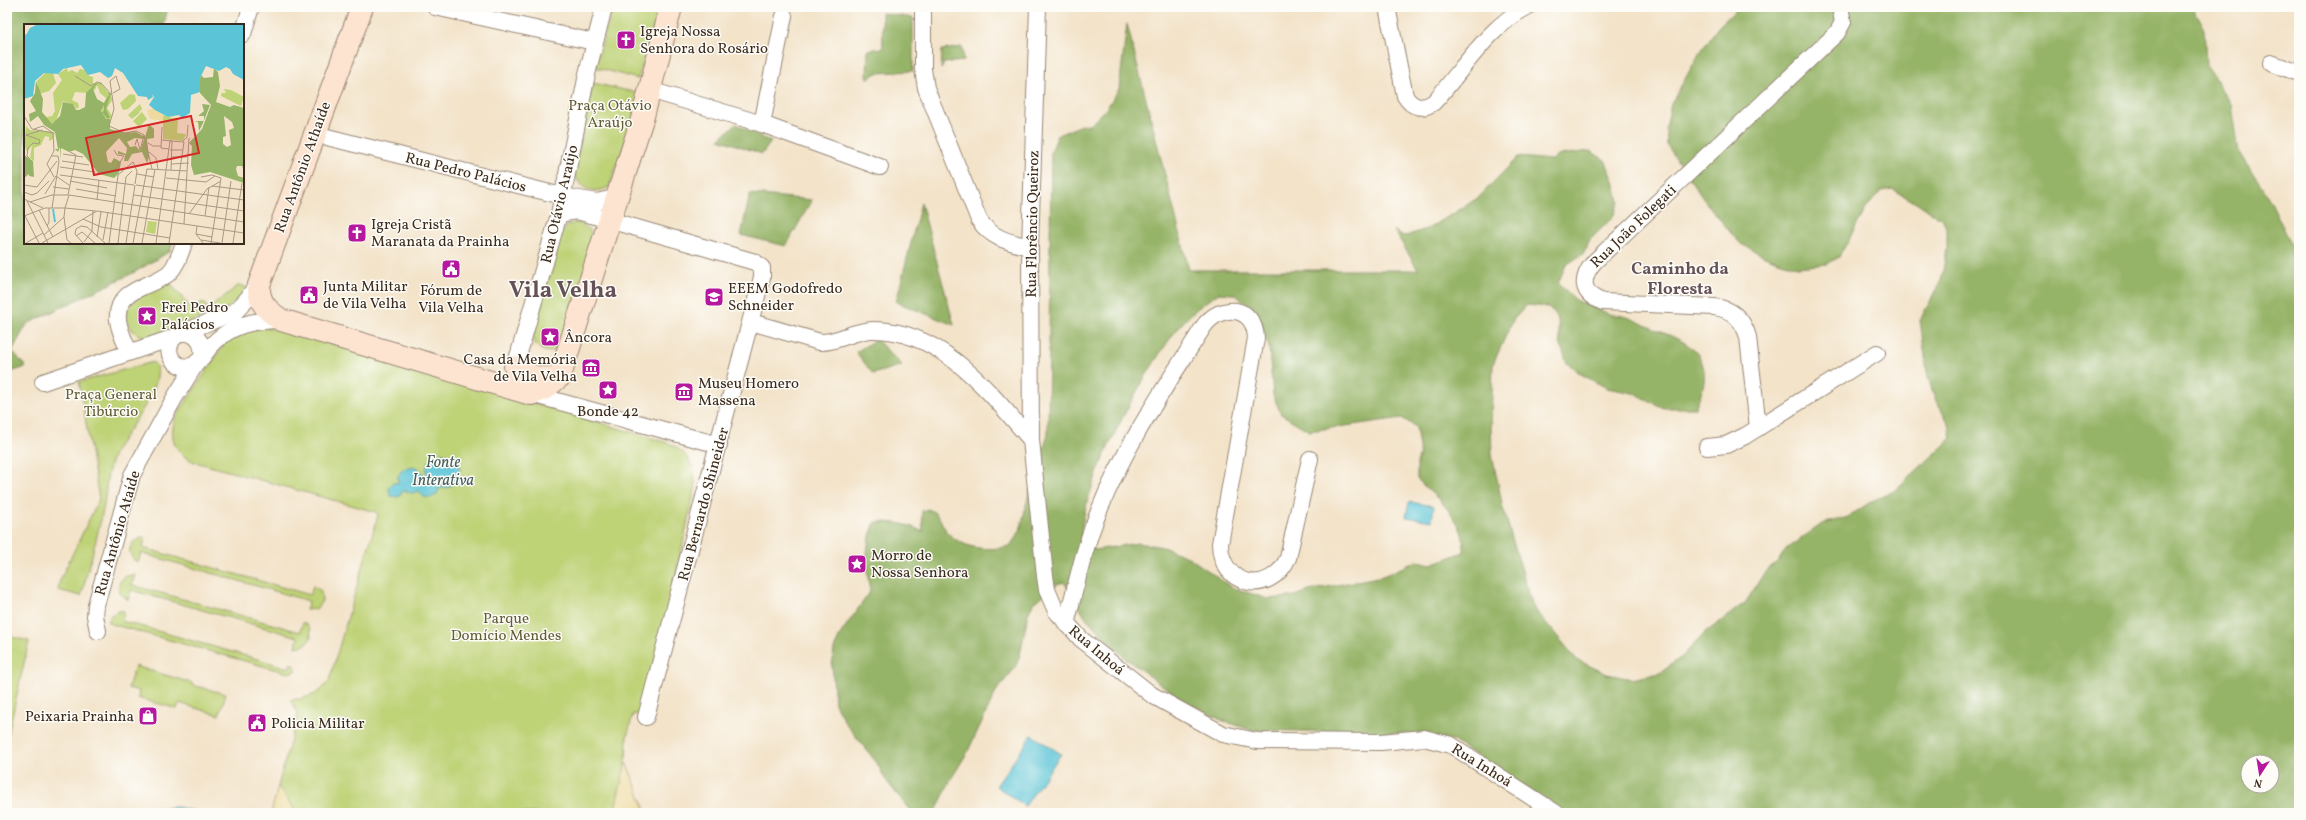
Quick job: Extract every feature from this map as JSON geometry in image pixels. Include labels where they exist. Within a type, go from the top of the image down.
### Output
[{"type":"main road","name":"Rua Antônio Athaíde","points":[[281,320],[264,306],[260,300],[259,285],[362,7]]},
{"type":"main road","points":[[281,320],[531,394],[546,388],[560,376],[612,220],[650,90],[671,7]]},
{"type":"main road","points":[[515,367],[536,378],[548,379],[560,376]]},
{"type":"street","points":[[244,31],[251,7]]},
{"type":"street","points":[[435,7],[594,42]]},
{"type":"street","name":"Rua Otávio Araújo","points":[[515,367],[559,214],[594,42],[604,7]]},
{"type":"street","points":[[923,7],[922,69],[926,88],[979,220],[990,234],[998,238],[1030,247]]},
{"type":"street","name":"Rua Florêncio Queiroz","points":[[1031,440],[1030,247],[1038,7]]},
{"type":"street","points":[[1387,7],[1406,96],[1412,104],[1417,106],[1429,106],[1434,102],[1494,32],[1514,14],[1527,7]]},
{"type":"street","name":"Rua João Folegati","points":[[1758,428],[1748,337],[1746,328],[1735,315],[1722,308],[1714,307],[1603,302],[1594,298],[1588,292],[1584,281],[1594,262],[1836,33],[1843,22],[1840,7]]},
{"type":"street","points":[[762,124],[784,16]]},
{"type":"street","points":[[2271,64],[2299,73]]},
{"type":"street","points":[[650,90],[762,124],[880,167]]},
{"type":"street","name":"Rua Pedro Palácios","points":[[315,134],[562,196],[597,202],[618,197]]},
{"type":"street","points":[[559,214],[577,212],[612,220]]},
{"type":"street","name":"Rua Bernardo Shineider","points":[[612,220],[755,262],[762,268],[762,277],[751,322],[646,717]]},
{"type":"street","points":[[129,352],[118,322],[122,302],[131,292],[170,272],[178,260],[184,244]]},
{"type":"street","points":[[175,346],[235,312],[248,298],[261,278]]},
{"type":"street","points":[[1066,624],[1090,534],[1108,488],[1138,431],[1204,326],[1214,315],[1227,311],[1248,316],[1255,330],[1256,338],[1220,544],[1222,561],[1229,571],[1239,579],[1255,583],[1264,581],[1276,575],[1285,566],[1310,459]]},
{"type":"street","name":"Rua Antônio Ataíde","points":[[98,631],[95,616],[96,605],[127,489],[140,458],[175,397],[200,359],[224,334],[241,325],[263,320],[281,320]]},
{"type":"street","points":[[751,322],[820,342],[830,341],[854,332],[874,330],[899,334],[928,344],[968,371],[1031,440]]},
{"type":"street","points":[[43,382],[145,346],[175,346],[196,336],[201,342],[203,349],[200,359],[191,366],[183,367],[175,346]]},
{"type":"street","name":"Rua Antônio Ataíde","points":[[175,346],[175,397]]},
{"type":"street","points":[[1707,447],[1736,441],[1877,353]]},
{"type":"street","points":[[515,367],[518,382],[531,394],[719,445]]},
{"type":"street","points":[[560,376],[564,393],[574,405]]},
{"type":"street","name":"Rua Inhoá","points":[[1031,440],[1048,590],[1056,611],[1081,639],[1152,695],[1223,734],[1257,741],[1382,742],[1424,738],[1442,741],[1451,745],[1556,813]]},
{"type":"green space","points":[[7,7],[168,7],[164,24],[24,24],[24,244],[173,244],[170,251],[135,272],[27,324],[12,351],[26,367],[7,373]]},
{"type":"green space","points":[[613,7],[659,7],[638,79],[595,67]]},
{"type":"green space","points":[[1739,7],[2193,7],[2204,27],[2206,65],[2232,106],[2239,151],[2271,202],[2299,261],[2299,813],[1565,813],[1452,740],[1401,733],[1251,730],[1221,720],[1181,699],[1125,658],[1085,617],[1064,582],[1057,584],[1033,604],[1028,614],[1020,655],[1015,668],[997,690],[967,753],[951,779],[935,813],[912,813],[885,779],[877,763],[846,724],[835,704],[832,666],[834,649],[841,633],[870,592],[867,557],[869,540],[875,522],[900,524],[923,532],[922,511],[928,509],[936,514],[946,531],[956,539],[970,546],[986,549],[1010,546],[1020,531],[1029,493],[1048,434],[1051,152],[1058,135],[1082,125],[1090,125],[1106,109],[1119,89],[1127,24],[1189,270],[1418,270],[1394,230],[1400,235],[1406,236],[1429,228],[1479,197],[1518,157],[1552,160],[1560,155],[1590,151],[1605,160],[1614,181],[1619,202],[1613,217],[1589,241],[1584,253],[1566,265],[1558,283],[1577,301],[1612,315],[1632,319],[1672,336],[1689,346],[1696,352],[1701,360],[1704,370],[1704,382],[1702,392],[1695,408],[1664,408],[1633,393],[1607,388],[1581,374],[1567,363],[1560,343],[1558,319],[1549,307],[1527,305],[1513,320],[1493,364],[1491,426],[1492,455],[1503,508],[1533,607],[1577,660],[1607,674],[1632,679],[1660,673],[1683,656],[1705,633],[1746,602],[1764,573],[1779,560],[1786,549],[1822,524],[1848,517],[1872,501],[1894,491],[1952,438],[1949,424],[1936,401],[1928,378],[1920,320],[1941,281],[1947,249],[1947,229],[1942,219],[1893,189],[1881,191],[1867,207],[1839,257],[1827,264],[1797,267],[1769,258],[1741,244],[1704,200],[1667,145],[1666,128],[1671,104],[1699,54],[1718,27]],"holes":[[[1219,293],[1233,294],[1256,309],[1269,347],[1273,395],[1281,414],[1309,431],[1402,418],[1416,427],[1420,454],[1417,462],[1417,479],[1442,503],[1456,520],[1463,540],[1464,552],[1431,564],[1417,561],[1383,576],[1312,590],[1291,597],[1268,599],[1231,587],[1190,558],[1163,547],[1138,543],[1095,550],[1081,540],[1083,518],[1102,462],[1116,431],[1147,374],[1162,350],[1181,325],[1196,310]]]},
{"type":"green space","points":[[882,13],[913,18],[913,71],[877,73],[867,79],[868,50],[883,48]]},
{"type":"green space","points":[[962,47],[964,61],[944,63],[941,69],[942,50]]},
{"type":"green space","name":"Praça Otávio Araújo","points":[[593,83],[642,94],[609,187],[597,190],[587,189],[583,186],[576,177],[574,171]]},
{"type":"green space","points":[[736,124],[771,142],[762,154],[719,139]]},
{"type":"green space","points":[[750,194],[812,200],[786,246],[741,235]]},
{"type":"green space","points":[[921,203],[954,325],[896,302]]},
{"type":"green space","points":[[580,223],[590,230],[593,242],[559,349],[550,352],[545,351],[538,347],[533,335],[561,234],[568,225]]},
{"type":"green space","points":[[169,282],[192,309],[203,302],[208,309],[239,285],[246,287],[244,293],[230,307],[152,337],[137,334],[132,330],[126,318],[127,311],[131,304],[145,293]]},
{"type":"green space","name":"Parque Domício Mendes","points":[[271,328],[289,331],[665,442],[679,449],[689,460],[694,473],[695,489],[663,632],[640,715],[633,714],[627,737],[626,762],[614,813],[297,813],[278,786],[298,714],[291,700],[317,693],[329,681],[378,515],[376,512],[195,462],[188,459],[177,449],[173,437],[174,422],[177,415],[233,331]]},
{"type":"green space","points":[[876,339],[902,365],[873,374],[856,352]]},
{"type":"green space","name":"Praça General Tibúrcio","points":[[153,362],[157,370],[156,380],[152,392],[145,406],[112,458],[108,474],[104,507],[81,596],[58,590],[60,580],[99,499],[79,382]]},
{"type":"green space","points":[[140,538],[145,538],[143,548],[310,595],[313,586],[321,591],[322,601],[316,609],[306,610],[309,601],[141,553],[138,563],[129,552],[132,543]]},
{"type":"green space","points":[[130,575],[135,575],[132,585],[300,632],[303,622],[310,628],[311,638],[305,645],[296,647],[298,637],[131,590],[128,600],[120,593],[119,584]]},
{"type":"green space","points":[[119,611],[124,611],[122,621],[289,668],[291,663],[295,666],[295,671],[288,673],[108,623],[111,615]]},
{"type":"green space","points":[[12,637],[29,641],[7,739],[7,650]]},
{"type":"green space","points":[[135,666],[192,683],[192,685],[226,694],[219,715],[179,703],[177,709],[138,698],[139,691],[128,688]]},
{"type":"sand","points":[[626,762],[647,813],[614,813]]},
{"type":"sand","points":[[278,786],[297,813],[271,813]]},
{"type":"water","name":"Fonte Interativa","points":[[442,453],[450,455],[456,460],[459,466],[460,472],[458,479],[454,484],[439,488],[436,495],[427,498],[424,497],[419,491],[413,493],[403,491],[399,497],[390,496],[389,487],[393,483],[398,483],[398,476],[403,469],[416,467],[423,473],[425,479],[427,478],[426,469],[428,462],[434,456]]},
{"type":"water","points":[[1409,502],[1434,506],[1432,521],[1406,517]]},
{"type":"water","points":[[1032,735],[1061,754],[1025,806],[996,786]]},
{"type":"water","points":[[137,807],[146,809],[178,807],[197,812],[120,813]]},
{"type":"place","name":"Igreja Nossa Senhora do Rosário","points":[[626,40]]},
{"type":"place","name":"Igreja Cristã Maranata da Prainha","points":[[357,233]]},
{"type":"place","name":"Fórum de Vila Velha","points":[[451,269]]},
{"type":"place","name":"Junta Militar de Vila Velha","points":[[309,295]]},
{"type":"place","name":"EEEM Godofredo Schneider","points":[[714,297]]},
{"type":"place","name":"Frei Pedro Palácios","points":[[147,316]]},
{"type":"place","name":"Âncora","points":[[550,337]]},
{"type":"place","name":"Casa da Memória de Vila Velha","points":[[591,368]]},
{"type":"place","name":"Bonde 42","points":[[608,390]]},
{"type":"place","name":"Museu Homero Massena","points":[[684,392]]},
{"type":"place","name":"Morro de Nossa Senhora","points":[[857,564]]},
{"type":"place","name":"Peixaria Prainha","points":[[148,716]]},
{"type":"place","name":"Policia Militar","points":[[257,723]]},
{"type":"district","name":"Caminho da Floresta","points":[[1680,278]]},
{"type":"district","name":"Vila Velha","points":[[563,289]]}]
